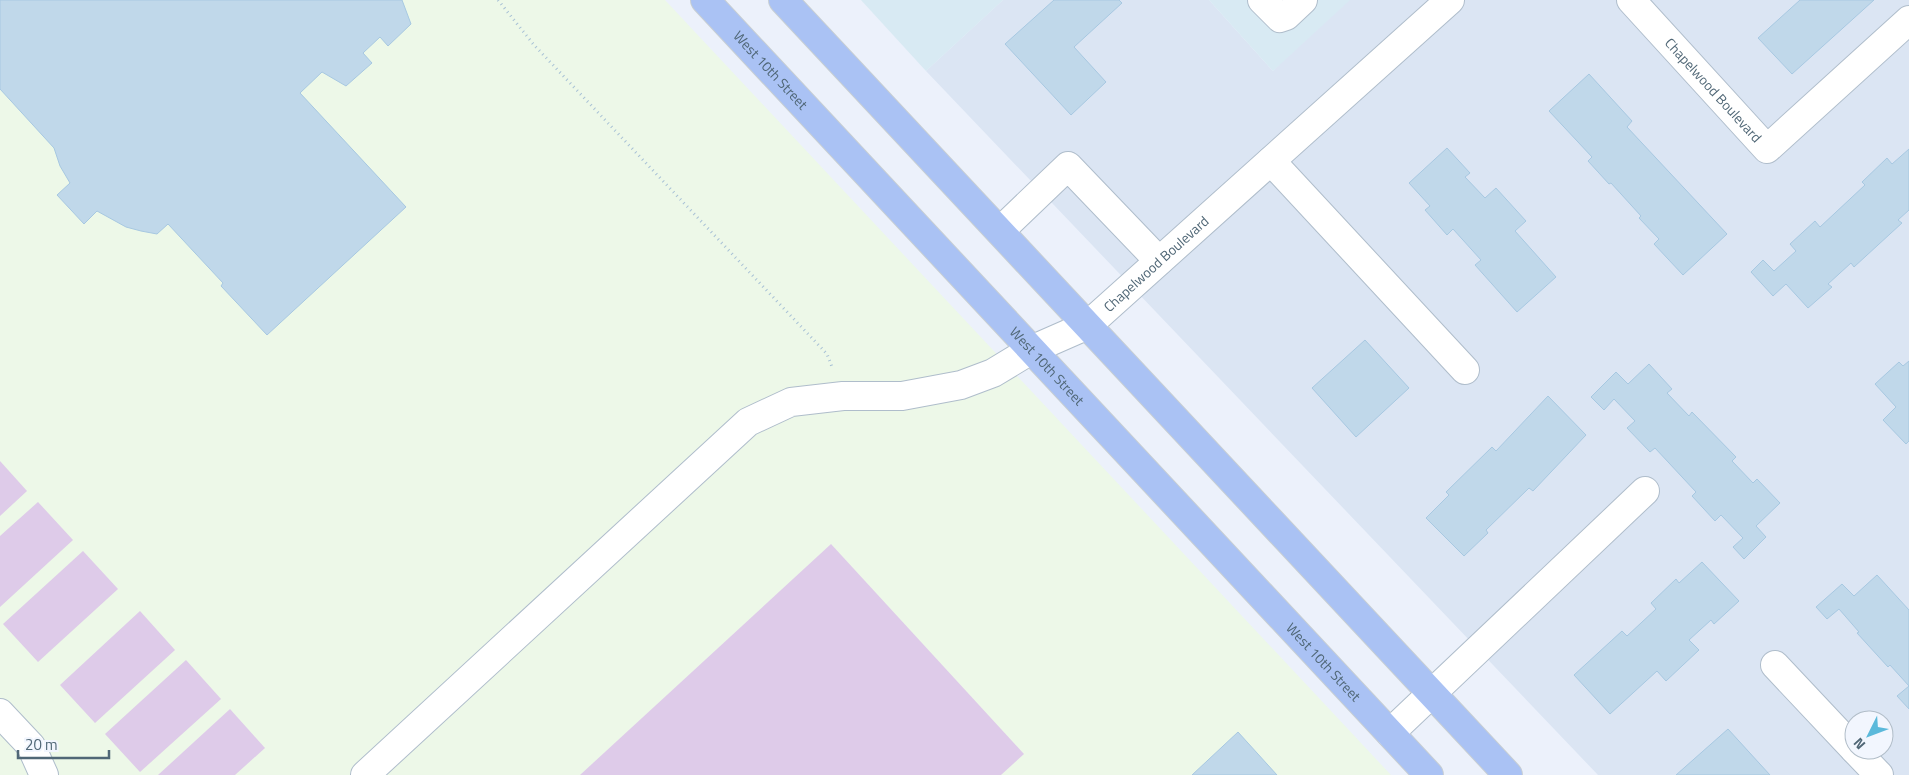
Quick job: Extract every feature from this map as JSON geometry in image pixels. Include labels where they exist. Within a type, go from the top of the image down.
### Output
[{"type":"main road","name":"West 10th Street","points":[[705,0],[1429,775]]},
{"type":"main road","points":[[783,0],[1508,775]]},
{"type":"street","points":[[1262,0],[1280,18],[1286,16],[1303,0]]},
{"type":"street","name":"Chapelwood Boulevard","points":[[365,775],[748,422],[791,402],[843,396],[902,396],[961,385],[993,373],[1031,350],[1088,325],[1450,0]]},
{"type":"street","name":"Chapelwood Boulevard","points":[[1631,0],[1767,149],[1909,20]]},
{"type":"street","points":[[1271,161],[1465,370]]},
{"type":"street","points":[[1000,231],[1068,166],[1159,261]]},
{"type":"street","points":[[1390,733],[1645,491]]},
{"type":"street","points":[[1775,665],[1844,737]]},
{"type":"street","points":[[0,713],[31,746],[44,775]]},
{"type":"street","points":[[1865,760],[1879,775]]},
{"type":"path","points":[[498,0],[534,45],[827,354],[843,396]]},
{"type":"shaded area","points":[[0,0],[665,0],[1391,775],[0,775]]},
{"type":"shaded area","points":[[861,0],[1003,0],[926,71]]},
{"type":"shaded area","points":[[1003,0],[1209,0],[1273,71],[1338,0],[1909,0],[1909,775],[1598,775],[926,71]]},
{"type":"shaded area","points":[[1209,0],[1350,0],[1273,71]]},
{"type":"shaded area","points":[[0,461],[27,491],[0,516]]},
{"type":"shaded area","points":[[38,502],[73,540],[0,607],[0,536]]},
{"type":"shaded area","points":[[831,544],[1024,754],[1001,775],[580,775]]},
{"type":"shaded area","points":[[83,551],[118,589],[38,662],[3,624]]},
{"type":"shaded area","points":[[140,611],[175,650],[95,723],[60,685]]},
{"type":"shaded area","points":[[186,660],[221,699],[140,772],[105,734]]},
{"type":"shaded area","points":[[230,709],[265,748],[235,775],[158,775]]},
{"type":"building","points":[[0,0],[402,0],[411,24],[388,46],[380,37],[363,53],[372,63],[346,86],[322,72],[300,93],[406,207],[267,335],[221,286],[223,283],[168,224],[157,234],[126,227],[97,211],[84,224],[57,195],[70,183],[60,166],[54,148],[0,89]]},
{"type":"building","points":[[1054,0],[1119,0],[1122,3],[1074,47],[1106,82],[1071,115],[1005,44]]},
{"type":"building","points":[[1800,0],[1874,0],[1792,74],[1758,38]]},
{"type":"building","points":[[1589,74],[1632,121],[1627,127],[1727,234],[1683,275],[1654,244],[1659,239],[1639,218],[1641,216],[1588,161],[1592,157],[1549,111]]},
{"type":"building","points":[[1447,148],[1470,173],[1465,177],[1485,198],[1496,188],[1526,221],[1515,231],[1556,277],[1517,312],[1475,265],[1481,260],[1453,229],[1447,235],[1425,210],[1430,206],[1409,183]]},
{"type":"building","points":[[1909,149],[1909,210],[1898,220],[1902,223],[1854,267],[1851,263],[1828,284],[1832,287],[1808,308],[1786,284],[1773,296],[1751,272],[1763,260],[1774,271],[1796,251],[1790,244],[1815,221],[1820,227],[1865,185],[1862,182],[1887,158],[1892,164]]},
{"type":"building","points":[[1365,340],[1409,388],[1356,437],[1312,388]]},
{"type":"building","points":[[1909,361],[1909,441],[1906,444],[1883,420],[1896,407],[1875,384],[1899,362],[1903,366]]},
{"type":"building","points":[[1649,364],[1672,389],[1667,393],[1689,416],[1692,412],[1736,457],[1732,461],[1753,483],[1757,479],[1780,503],[1756,526],[1766,537],[1744,559],[1733,547],[1743,538],[1721,515],[1715,521],[1692,496],[1696,492],[1655,448],[1650,452],[1627,428],[1635,421],[1614,399],[1604,410],[1591,397],[1616,372],[1628,384]]},
{"type":"building","points":[[1548,396],[1586,435],[1533,491],[1529,488],[1486,530],[1488,533],[1464,556],[1426,518],[1449,495],[1446,492],[1492,447],[1496,451]]},
{"type":"building","points":[[1702,562],[1739,601],[1714,624],[1711,620],[1689,640],[1699,650],[1666,681],[1657,671],[1610,714],[1574,675],[1622,631],[1627,636],[1656,609],[1651,603],[1676,579],[1679,583]]},
{"type":"building","points":[[1877,575],[1909,610],[1909,686],[1890,665],[1888,667],[1857,633],[1859,632],[1839,609],[1827,619],[1816,607],[1842,584],[1854,596]]},
{"type":"building","points":[[1909,686],[1909,709],[1897,696]]},
{"type":"building","points":[[1728,729],[1770,775],[1676,775]]},
{"type":"building","points":[[1238,732],[1277,775],[1192,775]]}]
